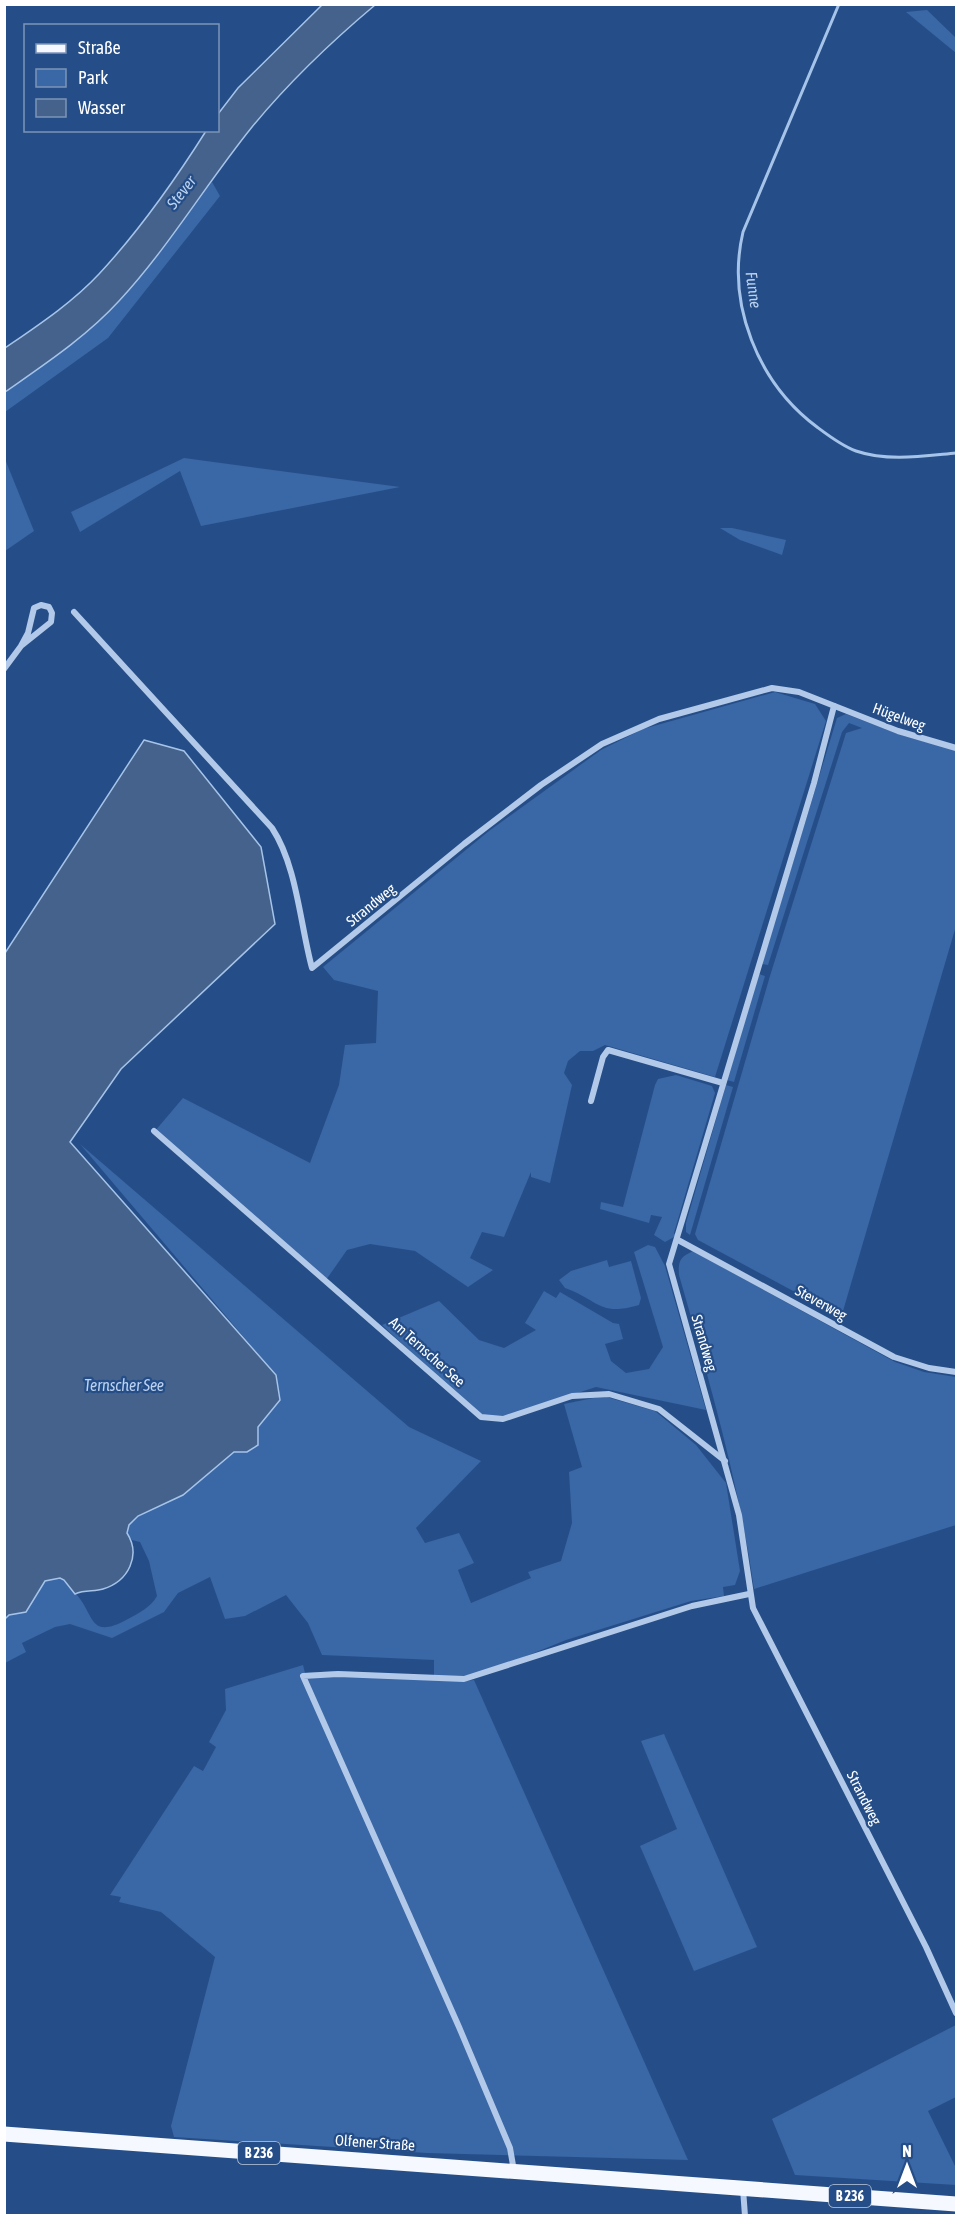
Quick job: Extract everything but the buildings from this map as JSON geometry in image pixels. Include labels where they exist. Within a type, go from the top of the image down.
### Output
[{"type":"main road","name":"Olfener Straße","points":[[4,2134],[957,2204]]},
{"type":"street","points":[[4,669],[28,633],[34,608],[41,604],[49,607],[52,613],[51,622],[21,646]]},
{"type":"street","name":"Strandweg","points":[[74,612],[273,828],[283,844],[289,865],[312,968],[464,844],[541,785],[602,744],[659,719],[772,688],[799,692],[834,706],[814,783],[669,1264],[739,1515],[749,1594],[753,1608],[926,1947],[957,2013]]},
{"type":"street","name":"Hügelweg","points":[[834,706],[908,734],[957,748]]},
{"type":"street","points":[[591,1101],[603,1057],[609,1050],[723,1083]]},
{"type":"street","name":"Am Ternscher See","points":[[154,1131],[481,1417],[503,1419],[572,1396],[609,1394],[659,1409],[725,1461]]},
{"type":"street","name":"Steverweg","points":[[678,1240],[894,1357],[929,1368],[957,1372]]},
{"type":"street","points":[[514,2171],[510,2148],[303,1676],[338,1674],[464,1679],[692,1606],[749,1594]]},
{"type":"street","points":[[743,2188],[746,2216]]},
{"type":"green space","points":[[927,10],[956,38],[956,53],[906,12]]},
{"type":"green space","points":[[212,182],[220,196],[108,338],[5,412],[5,392],[80,338],[119,302]]},
{"type":"green space","points":[[184,458],[400,487],[201,526],[180,471],[80,532],[71,512]]},
{"type":"green space","points":[[5,459],[34,531],[4,551]]},
{"type":"green space","points":[[720,528],[732,528],[786,540],[782,555],[740,540]]},
{"type":"green space","points":[[775,692],[815,704],[826,721],[715,1077],[605,1045],[593,1051],[580,1051],[568,1061],[564,1073],[572,1085],[550,1183],[531,1177],[531,1172],[504,1237],[482,1232],[470,1258],[493,1270],[468,1287],[415,1251],[370,1244],[347,1250],[326,1280],[155,1131],[183,1098],[310,1163],[339,1085],[345,1045],[376,1043],[378,991],[334,980],[323,967],[489,831],[601,750],[643,729]]},
{"type":"green space","points":[[846,714],[904,736],[956,750],[956,926],[843,1311],[834,1313],[698,1240],[695,1234],[770,976],[846,733],[862,728],[849,723],[842,732],[768,965],[762,964],[837,718]]},
{"type":"green space","points":[[759,974],[765,976],[734,1082],[727,1080]]},
{"type":"green space","points":[[676,1075],[712,1086],[715,1093],[674,1233],[676,1236],[665,1242],[654,1235],[662,1217],[651,1215],[649,1223],[600,1209],[601,1202],[623,1207],[655,1085],[658,1079]]},
{"type":"green space","points":[[726,1085],[733,1087],[690,1235],[686,1232],[686,1223]]},
{"type":"green space","points":[[80,1144],[409,1427],[481,1461],[416,1528],[425,1543],[459,1533],[474,1563],[458,1570],[471,1603],[531,1578],[528,1572],[561,1561],[572,1523],[569,1472],[582,1467],[564,1404],[603,1396],[655,1411],[696,1445],[726,1483],[740,1571],[735,1585],[723,1587],[724,1596],[691,1601],[566,1640],[465,1681],[474,1680],[688,2160],[427,2153],[174,2137],[171,2126],[215,1957],[161,1912],[119,1902],[121,1897],[110,1895],[194,1766],[203,1771],[216,1747],[209,1742],[226,1710],[225,1689],[303,1665],[305,1673],[337,1671],[434,1676],[434,1660],[322,1655],[308,1623],[286,1595],[245,1616],[225,1619],[210,1577],[178,1593],[164,1612],[112,1638],[70,1624],[55,1627],[22,1643],[26,1652],[5,1663],[5,1619],[9,1615],[26,1611],[45,1581],[60,1578],[64,1580],[99,1626],[115,1625],[140,1612],[151,1603],[157,1596],[149,1561],[140,1542],[132,1540],[127,1533],[129,1525],[138,1516],[183,1495],[234,1452],[247,1452],[258,1427],[280,1400],[276,1375]]},
{"type":"green space","points":[[648,1245],[655,1247],[665,1266],[706,1410],[596,1387],[503,1417],[481,1417],[382,1325],[439,1301],[479,1340],[504,1348],[536,1330],[525,1323],[544,1291],[556,1298],[560,1292],[613,1323],[619,1324],[623,1339],[605,1344],[611,1361],[626,1373],[649,1369],[663,1347],[634,1252]]},
{"type":"green space","points":[[693,1251],[895,1362],[924,1372],[956,1377],[956,1525],[754,1589],[732,1470],[679,1275],[681,1260]]},
{"type":"green space","points":[[607,1260],[609,1267],[631,1261],[641,1298],[639,1305],[615,1309],[600,1306],[565,1288],[559,1280],[571,1271]]},
{"type":"green space","points":[[664,1734],[757,1947],[694,1971],[640,1846],[677,1829],[641,1741]]},
{"type":"green space","points":[[956,2025],[956,2097],[928,2111],[956,2168],[956,2185],[795,2175],[772,2119]]},
{"type":"water","name":"Stever","points":[[323,4],[375,5],[342,33],[266,110],[171,237],[119,301],[79,338],[5,392],[5,348],[42,323],[89,285],[99,274],[156,205],[205,132],[219,132],[219,113],[238,88]]},
{"type":"water","name":"Ternscher See","points":[[144,740],[184,751],[261,847],[275,924],[121,1069],[70,1142],[276,1375],[280,1400],[258,1427],[258,1445],[247,1452],[234,1452],[183,1495],[138,1516],[129,1525],[127,1533],[133,1550],[132,1558],[126,1574],[120,1580],[103,1589],[75,1594],[60,1578],[45,1581],[26,1612],[9,1615],[5,1619],[5,953]]},
{"type":"waterway","name":"Funne","points":[[839,4],[743,232],[739,259],[739,287],[743,314],[751,340],[778,388],[796,409],[836,440],[856,451],[881,456],[906,457],[956,453]]}]
